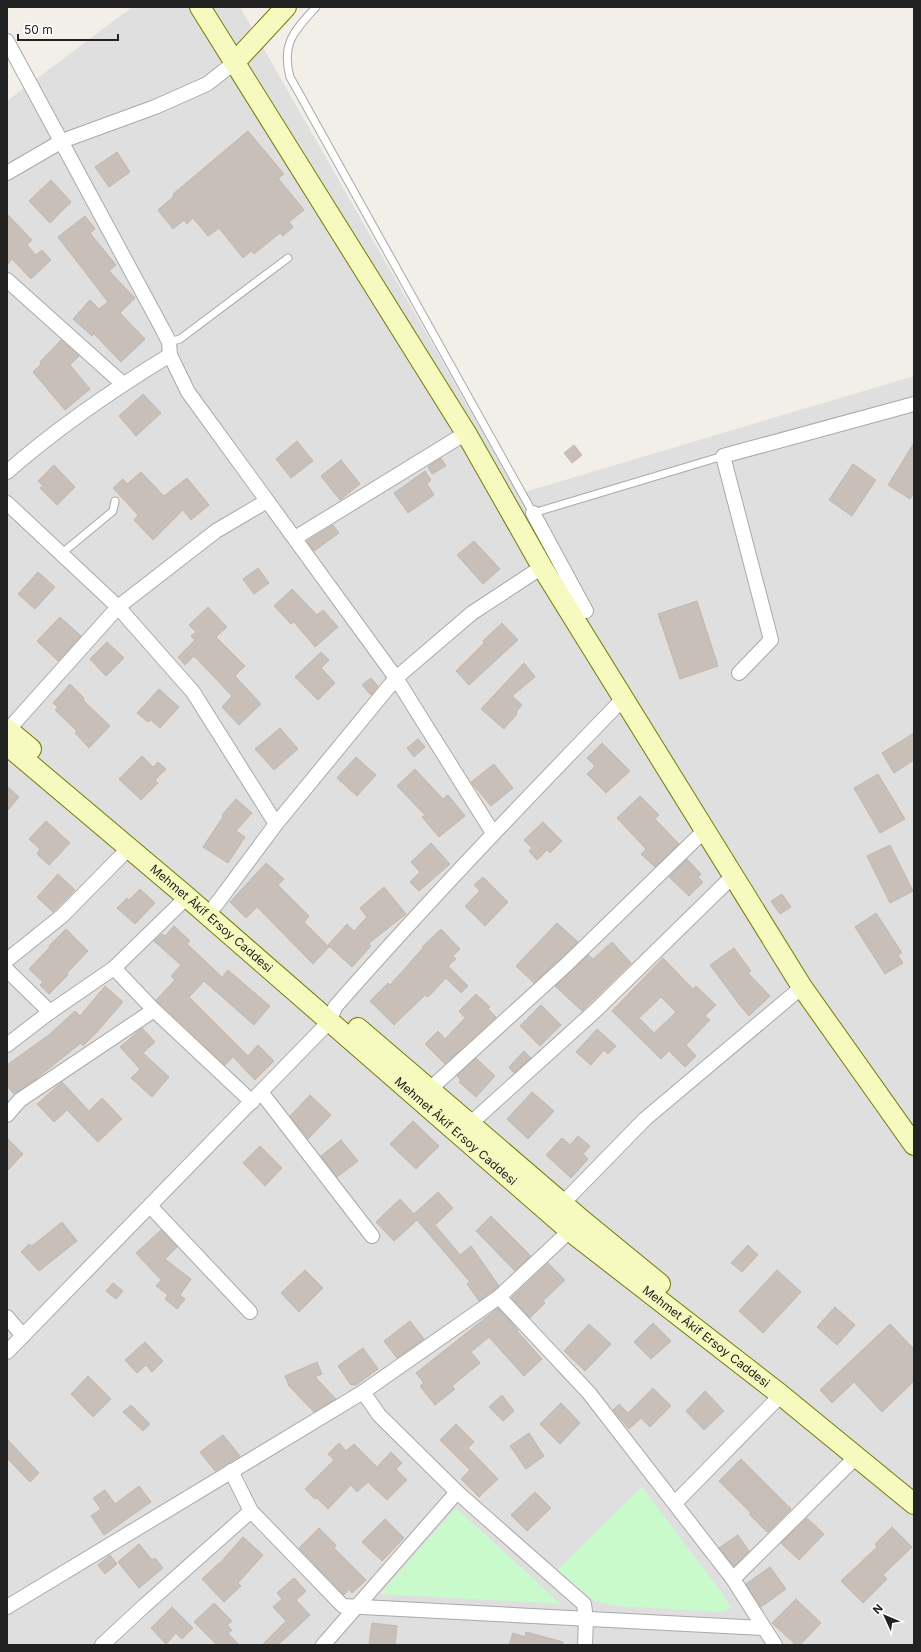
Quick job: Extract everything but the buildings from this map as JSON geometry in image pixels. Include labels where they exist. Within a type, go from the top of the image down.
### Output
[{"type":"main road","points":[[200,7],[466,433],[542,567],[802,987],[914,1145]]},
{"type":"main road","points":[[234,63],[286,7]]},
{"type":"main road","name":"Mehmet Âkif Ersoy Caddesi","points":[[7,735],[129,848],[187,897],[332,1014],[471,1123],[562,1204],[576,1225],[914,1488]]},
{"type":"main road","name":"Mehmet Âkif Ersoy Caddesi","points":[[7,735],[215,906],[332,1014],[576,1225],[914,1504]]},
{"type":"street","points":[[7,42],[62,141],[169,349],[188,392],[396,678],[493,833]]},
{"type":"street","points":[[7,173],[62,141],[155,107],[207,84],[234,63]]},
{"type":"street","points":[[7,280],[123,384]]},
{"type":"street","points":[[7,472],[23,458],[169,349]]},
{"type":"street","points":[[739,673],[771,640],[723,456],[914,404]]},
{"type":"street","points":[[295,538],[466,433]]},
{"type":"street","points":[[7,735],[118,607],[216,531],[267,501]]},
{"type":"street","points":[[7,503],[118,607],[193,692],[276,824]]},
{"type":"street","points":[[533,513],[586,611]]},
{"type":"street","points":[[215,906],[276,824],[396,678],[472,613],[542,567]]},
{"type":"street","points":[[7,1352],[256,1097],[332,1014],[412,920],[493,833],[624,698]]},
{"type":"street","points":[[430,1090],[566,965],[705,830]]},
{"type":"street","points":[[7,960],[62,916],[129,848]]},
{"type":"street","points":[[471,1123],[595,1011],[733,876]]},
{"type":"street","points":[[7,1045],[50,1012],[114,968],[187,897]]},
{"type":"street","points":[[114,968],[154,1010],[256,1097],[372,1236]]},
{"type":"street","points":[[7,970],[50,1012]]},
{"type":"street","points":[[562,1204],[645,1119],[802,987]]},
{"type":"street","points":[[7,1115],[20,1100],[154,1010]]},
{"type":"street","points":[[150,1206],[250,1312]]},
{"type":"street","points":[[7,1607],[363,1392],[499,1297],[576,1225]]},
{"type":"street","points":[[499,1297],[589,1393],[733,1579],[775,1645]]},
{"type":"street","points":[[7,1317],[23,1336]]},
{"type":"street","points":[[363,1392],[379,1415],[457,1492],[584,1604],[586,1619],[585,1645]]},
{"type":"street","points":[[675,1503],[781,1394]]},
{"type":"street","points":[[733,1579],[856,1457]]},
{"type":"street","points":[[231,1471],[251,1511],[343,1606],[763,1628]]},
{"type":"street","points":[[323,1645],[457,1492]]},
{"type":"street","points":[[102,1645],[251,1511]]},
{"type":"lane","points":[[316,7],[298,27],[289,41],[286,63],[290,77],[533,513],[723,456]]},
{"type":"lane","points":[[169,349],[180,338],[288,258]]},
{"type":"lane","points":[[61,554],[113,511],[115,501]]},
{"type":"shaded area","points":[[132,7],[240,7],[518,494],[914,376],[914,1645],[7,1645],[7,101]]},
{"type":"green space","points":[[642,1487],[731,1607],[724,1612],[617,1606],[595,1601],[557,1570]]},
{"type":"green space","points":[[456,1508],[561,1604],[380,1594]]}]
